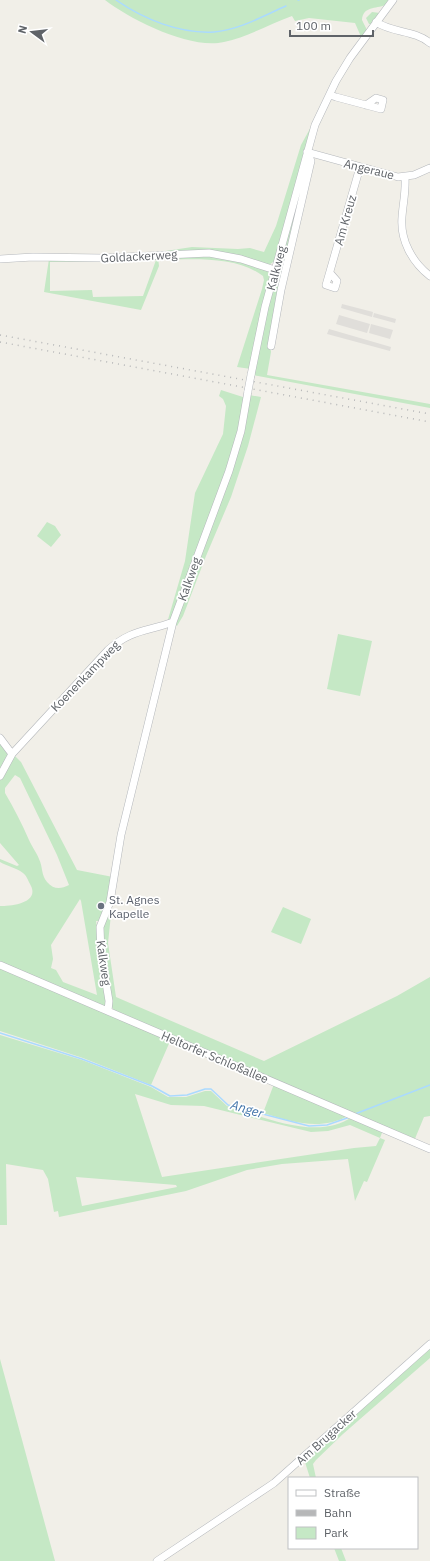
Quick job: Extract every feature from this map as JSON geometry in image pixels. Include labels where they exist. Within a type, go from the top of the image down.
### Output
[{"type":"street","name":"Kalkweg","points":[[108,1011],[109,1001],[101,953],[100,931],[110,902],[123,828],[173,622],[229,471],[241,431],[258,336],[307,152],[316,125],[330,94],[350,58],[393,0]]},
{"type":"street","points":[[376,22],[383,26],[424,38],[430,43]]},
{"type":"street","points":[[330,94],[366,105]]},
{"type":"street","name":"Kalkweg","points":[[271,346],[281,290],[310,161],[307,152]]},
{"type":"street","name":"Angeraue","points":[[307,152],[391,175],[405,177],[421,173],[430,168]]},
{"type":"street","name":"Am Kreuz","points":[[330,273],[360,167]]},
{"type":"street","points":[[405,177],[406,193],[402,219],[403,235],[414,260],[430,276]]},
{"type":"street","name":"Goldackerweg","points":[[0,259],[33,256],[103,258],[209,254],[241,258],[275,270]]},
{"type":"street","name":"Koenenkampweg","points":[[12,754],[97,661],[122,638],[134,632],[173,622]]},
{"type":"street","points":[[0,738],[12,754],[0,776]]},
{"type":"street","name":"Heltorfer Schloßallee","points":[[0,965],[430,1149]]},
{"type":"street","name":"Am Brugacker","points":[[157,1561],[274,1483],[430,1344]]},
{"type":"shaded area","points":[[342,304],[373,312],[372,317],[341,308]]},
{"type":"shaded area","points":[[374,313],[396,319],[395,323],[373,317]]},
{"type":"shaded area","points":[[339,315],[370,324],[367,333],[336,324]]},
{"type":"shaded area","points":[[371,324],[393,330],[390,339],[369,333]]},
{"type":"shaded area","points":[[329,329],[391,347],[390,351],[327,334]]},
{"type":"green space","points":[[105,0],[389,0],[385,5],[367,10],[365,12],[362,20],[367,30],[362,39],[355,23],[309,18],[295,21],[292,16],[233,40],[210,43],[195,42],[162,32],[130,16]]},
{"type":"green space","points":[[372,12],[380,13],[371,24],[369,24],[366,18]]},
{"type":"green space","points":[[312,125],[276,260],[269,265],[230,255],[155,255],[159,252],[192,247],[238,249],[250,248],[264,252],[276,226],[301,145]]},
{"type":"green space","points":[[307,165],[270,345],[271,352],[267,375],[430,404],[430,408],[253,375],[260,336]]},
{"type":"green space","points":[[218,255],[267,270],[271,275],[251,369],[237,367],[262,289],[264,280],[263,276],[241,265],[228,262],[201,259],[162,260],[164,258]]},
{"type":"green space","points":[[158,258],[159,266],[141,310],[44,292],[49,259]],"holes":[[[156,260],[143,296],[93,297],[92,290],[50,291],[50,262]]]},
{"type":"green space","points":[[221,390],[246,398],[240,431],[174,616],[167,623],[185,561],[195,493],[223,434],[226,406],[223,399],[219,396]]},
{"type":"green space","points":[[249,395],[261,397],[248,446],[231,497],[183,616],[177,626],[175,624],[230,473]]},
{"type":"green space","points":[[47,522],[55,526],[61,535],[51,547],[37,536]]},
{"type":"green space","points":[[338,634],[372,641],[360,696],[327,689]]},
{"type":"green space","points":[[0,739],[9,754],[0,772]]},
{"type":"green space","points":[[14,755],[21,762],[77,870],[113,877],[109,901],[101,921],[96,921],[108,1001],[106,1006],[103,1007],[0,963],[0,906],[24,902],[32,895],[32,890],[28,879],[24,874],[0,862],[0,859],[17,866],[19,865],[0,843],[0,779]],"holes":[[[15,775],[20,778],[57,855],[69,885],[55,888],[45,879],[38,857],[5,793],[5,788]],[[80,899],[81,901],[97,995],[63,982],[56,970],[51,968],[53,959],[51,945]]]},
{"type":"green space","points":[[112,905],[108,943],[116,997],[264,1061],[397,996],[430,977],[430,1116],[424,1117],[414,1141],[115,1012],[110,1004],[101,934]]},
{"type":"green space","points":[[283,907],[311,919],[301,944],[271,932]]},
{"type":"green space","points":[[0,966],[171,1039],[151,1085],[83,1058],[0,1031]]},
{"type":"green space","points":[[0,1035],[82,1060],[151,1087],[168,1097],[186,1097],[205,1091],[211,1091],[227,1106],[279,1122],[310,1127],[325,1127],[339,1124],[352,1117],[383,1130],[380,1138],[385,1140],[367,1182],[364,1181],[355,1201],[348,1159],[282,1164],[247,1170],[186,1191],[59,1217],[58,1211],[54,1212],[48,1179],[43,1170],[6,1164],[7,1225],[0,1225]],"holes":[[[135,1094],[171,1105],[204,1106],[311,1132],[328,1131],[350,1125],[380,1138],[376,1146],[162,1177]],[[76,1177],[176,1185],[177,1187],[82,1206]]]},
{"type":"green space","points":[[274,1084],[348,1116],[337,1121],[327,1123],[306,1124],[263,1113]]},
{"type":"green space","points":[[430,1346],[430,1358],[343,1434],[316,1460],[313,1464],[316,1477],[310,1477],[304,1459]]},
{"type":"green space","points":[[0,1359],[55,1561],[0,1561]]},
{"type":"green space","points":[[334,1549],[341,1549],[346,1561],[339,1561]]},
{"type":"waterway","points":[[116,0],[138,13],[162,24],[188,31],[201,32],[223,31],[233,28],[251,22],[286,6]]},
{"type":"waterway","name":"Anger","points":[[0,1033],[82,1059],[152,1086],[170,1096],[187,1095],[205,1089],[211,1089],[228,1105],[309,1126],[327,1125],[350,1117]]},
{"type":"waterway","name":"Anger","points":[[355,1114],[430,1085]]},
{"type":"railway","points":[[0,335],[430,414]]},
{"type":"railway","points":[[0,342],[430,422]]},
{"type":"place","name":"St. Agnes Kapelle","points":[[101,906]]}]
